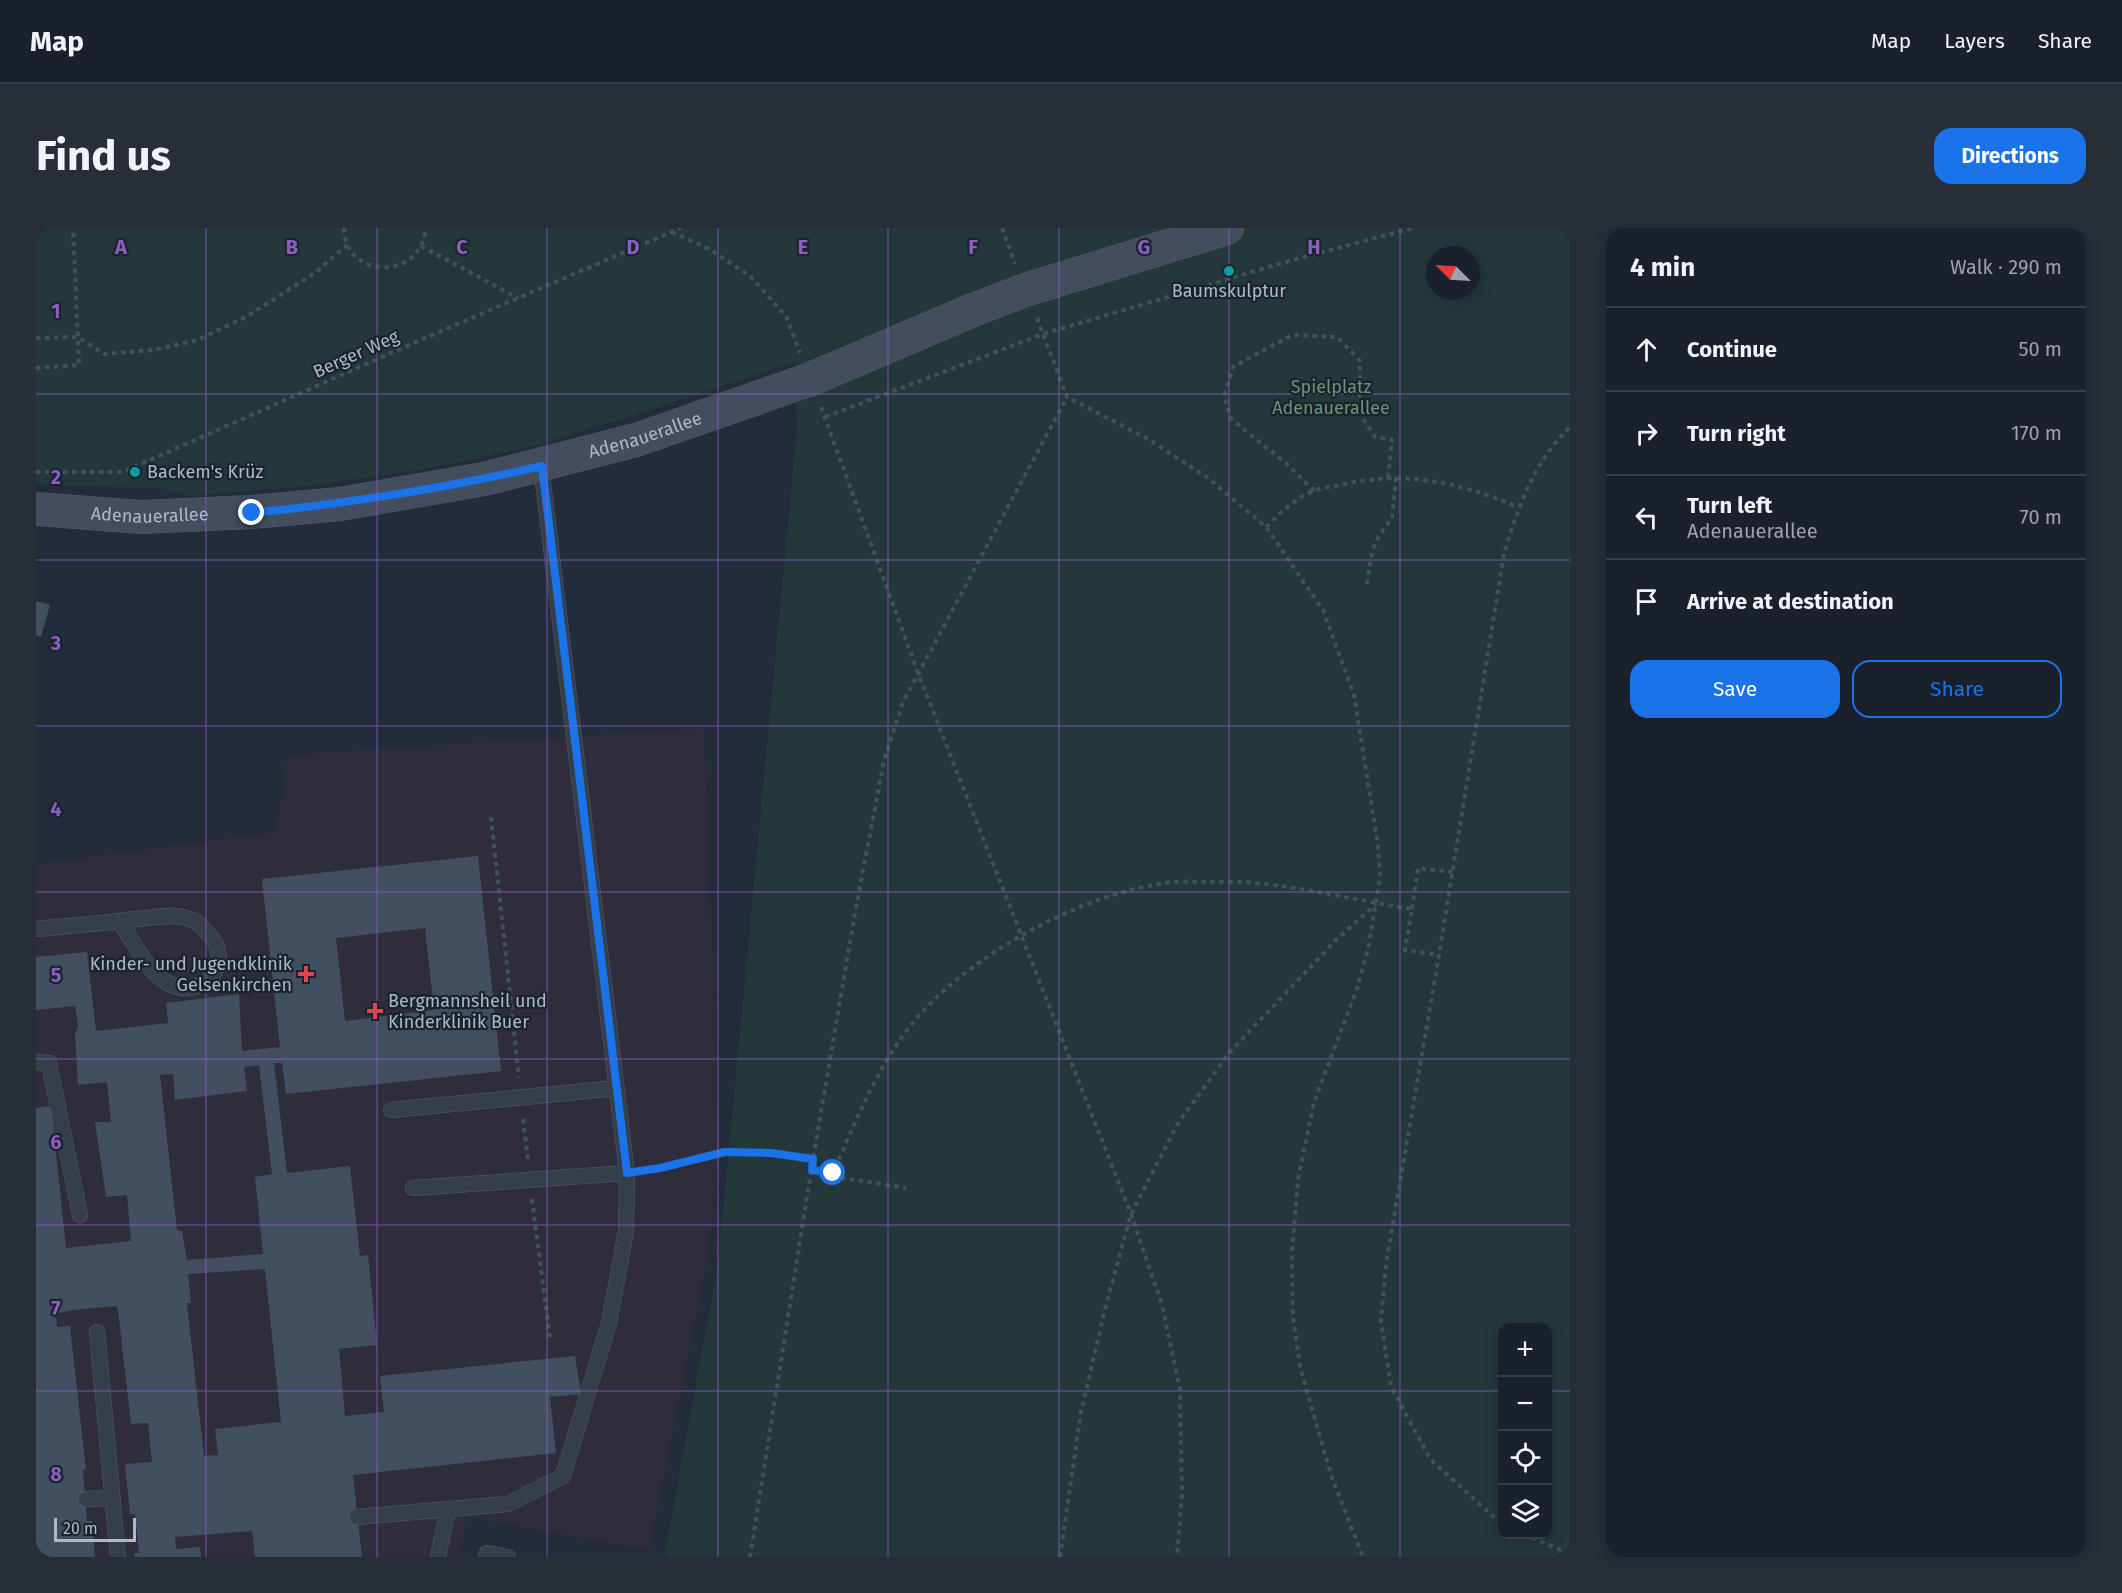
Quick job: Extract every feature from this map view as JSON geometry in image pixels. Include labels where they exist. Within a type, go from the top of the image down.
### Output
[{"type":"street","name":"Adenauerallee","points":[[36,509],[141,517],[252,513],[340,504],[484,479],[542,466],[636,440],[811,380],[1025,290],[1227,228]]},
{"type":"lane","points":[[357,1517],[508,1504],[563,1476],[609,1323],[626,1231],[627,1173],[542,466]]},
{"type":"lane","points":[[36,929],[119,921],[177,916],[189,918],[199,924],[214,940],[220,955],[216,969],[199,987],[178,987],[169,984],[161,979],[150,966],[119,921]]},
{"type":"lane","points":[[36,1062],[49,1063],[80,1215]]},
{"type":"lane","points":[[391,1110],[617,1088]]},
{"type":"lane","points":[[413,1188],[627,1173]]},
{"type":"lane","points":[[97,1332],[118,1557]]},
{"type":"lane","points":[[86,1499],[113,1498]]},
{"type":"lane","points":[[438,1557],[448,1509]]},
{"type":"lane","points":[[486,1557],[487,1553],[508,1557]]},
{"type":"path","points":[[36,368],[79,365],[73,228]]},
{"type":"path","points":[[344,228],[347,244],[360,259],[377,268],[390,268],[414,257],[421,246],[426,228]]},
{"type":"path","name":"Berger Weg","points":[[36,472],[123,472],[681,228]]},
{"type":"path","points":[[825,417],[1051,332],[1290,261],[1413,228]]},
{"type":"path","points":[[672,232],[709,249],[750,276],[786,316],[918,673],[1131,1214],[1162,1305],[1180,1389],[1182,1495],[1177,1557]]},
{"type":"path","points":[[36,338],[78,337],[104,354],[154,350],[197,340],[246,316],[315,273],[347,244]]},
{"type":"path","points":[[421,246],[518,299]]},
{"type":"path","points":[[1314,491],[1287,464],[1231,419],[1224,396],[1233,367],[1292,335],[1337,337],[1360,361],[1360,414],[1375,437],[1392,440],[1388,478]]},
{"type":"path","points":[[750,1557],[813,1159],[884,760],[903,702],[1066,397],[1148,439],[1208,478],[1266,526],[1323,610],[1354,695],[1378,845],[1380,877],[1377,903],[1357,989],[1314,1102],[1298,1179],[1292,1253],[1293,1317],[1300,1367],[1332,1478],[1363,1557]]},
{"type":"path","points":[[1498,1520],[1430,1458],[1391,1386],[1381,1322],[1386,1264],[1504,554],[1518,507],[1530,480],[1570,427]]},
{"type":"path","points":[[1266,526],[1290,504],[1314,491],[1360,480],[1396,477],[1442,482],[1481,491],[1518,507]]},
{"type":"path","points":[[1367,584],[1372,552],[1392,517],[1396,477]]},
{"type":"path","points":[[1439,955],[1405,950],[1418,868],[1452,872]]},
{"type":"path","points":[[833,1173],[875,1082],[893,1050],[912,1024],[954,982],[1020,935],[1088,904],[1173,882],[1253,882],[1412,909]]},
{"type":"path","points":[[1060,1557],[1081,1412],[1106,1305],[1131,1214],[1177,1125],[1229,1053],[1335,941],[1377,903]]},
{"type":"path","points":[[627,1173],[660,1168],[725,1152],[771,1153],[813,1159]]},
{"type":"path","points":[[812,1170],[833,1173],[843,1178],[906,1188]]},
{"type":"path","points":[[1536,1539],[1570,1554]]},
{"type":"shaded area","name":"Bergmannsheil und Kinderklinik Buer","points":[[704,728],[720,1157],[707,1261],[649,1550],[467,1517],[459,1557],[36,1557],[36,864],[276,832],[288,755]]},
{"type":"green space","name":"Spielplatz Adenauerallee","points":[[36,228],[1570,228],[1570,1557],[664,1557],[718,1265],[797,428],[795,362],[530,447],[425,469],[307,486],[190,496],[161,488],[36,485]]},
{"type":"building","points":[[36,601],[50,605],[41,637],[36,635]]},
{"type":"building","points":[[478,856],[501,1071],[286,1094],[282,1063],[274,1063],[287,1173],[350,1166],[360,1256],[368,1255],[377,1345],[339,1349],[345,1416],[384,1412],[380,1376],[575,1356],[581,1394],[550,1397],[556,1453],[353,1475],[362,1557],[255,1557],[252,1531],[175,1537],[176,1549],[200,1547],[201,1557],[135,1557],[134,1553],[139,1553],[135,1514],[130,1514],[125,1464],[152,1462],[148,1423],[131,1424],[118,1310],[116,1306],[56,1314],[57,1327],[70,1326],[86,1470],[83,1470],[87,1521],[92,1521],[95,1557],[36,1557],[36,1108],[51,1106],[66,1248],[131,1241],[127,1195],[106,1197],[95,1122],[111,1122],[107,1082],[78,1085],[75,1034],[78,1027],[75,1006],[36,1010],[36,957],[87,952],[96,1031],[168,1023],[166,1003],[239,994],[242,1051],[280,1047],[262,879]],"holes":[[[425,928],[434,1010],[345,1021],[336,938]],[[259,1065],[272,1174],[255,1177],[263,1254],[187,1260],[182,1231],[177,1230],[160,1075],[173,1074],[175,1100],[247,1091],[244,1067]],[[265,1269],[281,1422],[215,1429],[218,1455],[204,1456],[187,1303],[191,1303],[188,1274]]]},
{"type":"place","name":"Baumskulptur","points":[[1229,271]]},
{"type":"place","name":"Backem's Krüz","points":[[135,472]]},
{"type":"place","name":"Kinder- und Jugendklinik Gelsenkirchen","points":[[306,974]]},
{"type":"place","name":"Bergmannsheil und Kinderklinik Buer","points":[[375,1011]]},
{"type":"route","points":[[252,513],[340,504],[427,490],[542,466],[627,1173],[660,1168],[712,1154],[738,1152],[771,1153],[813,1159],[812,1170],[833,1173]]}]
